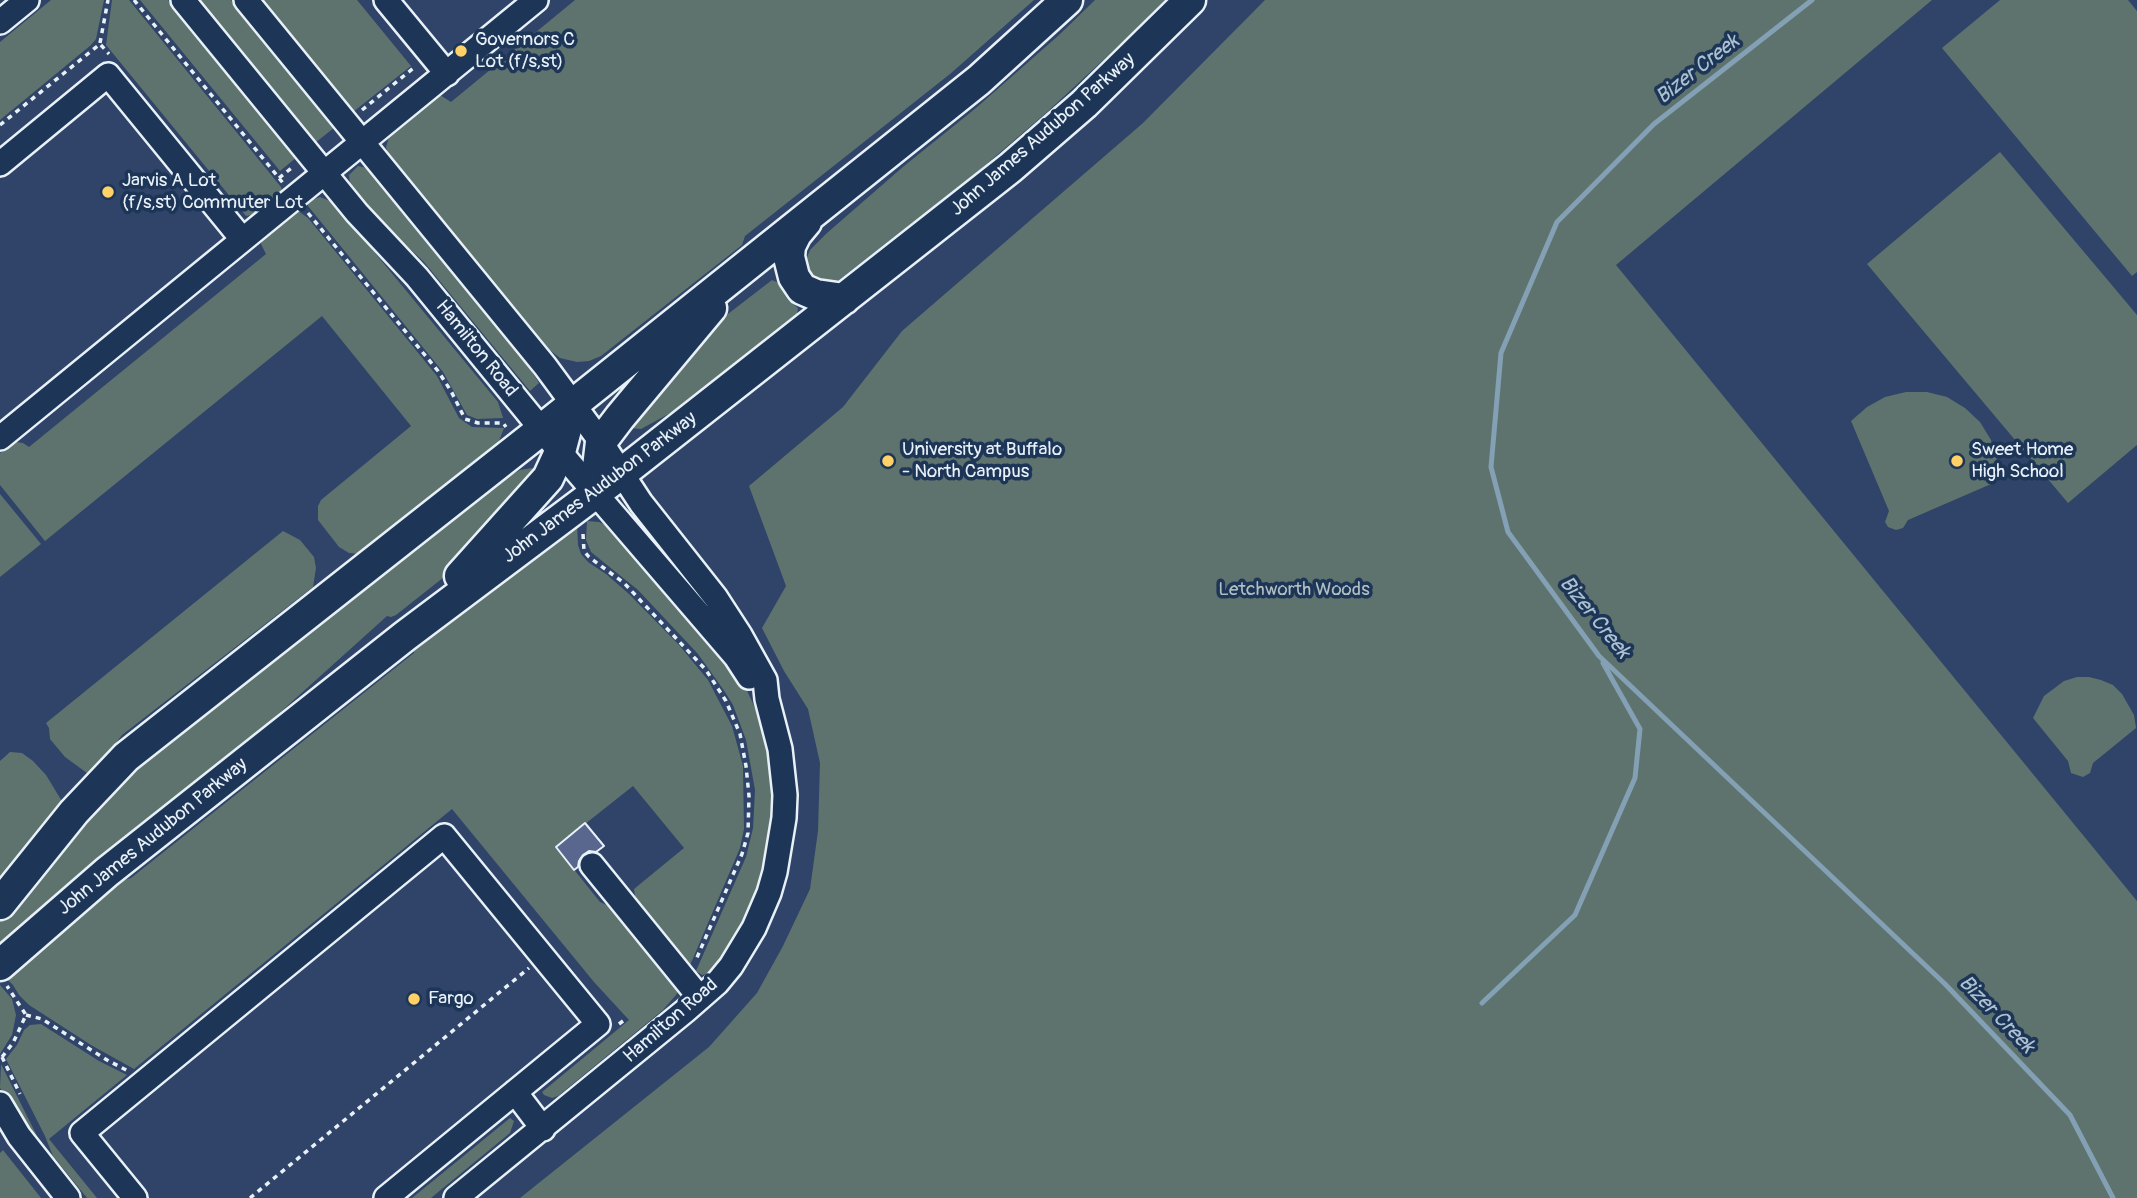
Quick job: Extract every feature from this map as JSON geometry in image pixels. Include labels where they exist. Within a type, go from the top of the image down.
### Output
[{"type":"main road","points":[[0,904],[74,812],[126,757],[541,442],[573,403],[979,80],[1067,0]]},
{"type":"main road","name":"John James Audubon Parkway","points":[[1,972],[107,872],[405,636],[622,473],[1010,169],[1084,104],[1190,0]]},
{"type":"main road","points":[[823,204],[796,234],[790,246],[789,257],[794,277],[802,289],[816,295],[844,299]]},
{"type":"main road","points":[[584,501],[601,442],[746,264]]},
{"type":"main road","points":[[405,636],[548,478],[541,442]]},
{"type":"street","points":[[0,22],[27,0]]},
{"type":"street","name":"Hamilton Road","points":[[183,0],[357,213],[417,277],[584,501],[736,657],[754,686],[766,699]]},
{"type":"street","name":"Hamilton Road","points":[[246,0],[537,355],[601,442],[641,503],[716,598],[765,681],[766,699],[780,749],[785,795],[775,872],[769,893],[744,946],[716,983],[693,990],[543,1129],[456,1198]]},
{"type":"street","points":[[386,0],[447,74]]},
{"type":"street","points":[[0,438],[536,0]]},
{"type":"street","points":[[0,164],[107,75],[242,239]]},
{"type":"street","points":[[135,1198],[82,1133],[444,836],[598,1024],[386,1198]]},
{"type":"street","points":[[592,865],[693,990]]},
{"type":"street","points":[[515,1092],[543,1129]]},
{"type":"street","points":[[0,1104],[19,1136],[68,1198]]},
{"type":"street","points":[[0,1120],[19,1136]]},
{"type":"path","points":[[100,44],[107,0]]},
{"type":"path","points":[[134,0],[438,371],[465,419],[478,423],[503,423],[541,442]]},
{"type":"path","points":[[584,501],[584,551],[624,583],[706,670],[726,701],[740,734],[749,796],[748,833],[693,990]]},
{"type":"path","points":[[250,1198],[533,965]]},
{"type":"path","points":[[1,972],[26,1015],[42,1019],[130,1072]]},
{"type":"path","points":[[0,1059],[13,1043],[26,1015]]},
{"type":"shaded area","name":"University at Buffalo - North Campus","points":[[0,0],[2137,0],[2137,1198],[0,1198]]},
{"type":"green space","points":[[51,0],[104,0],[96,39],[0,120],[0,42]]},
{"type":"green space","points":[[112,0],[129,0],[281,187],[283,193],[256,214],[246,216],[106,45]]},
{"type":"green space","points":[[140,0],[168,0],[297,157],[280,171]]},
{"type":"green space","points":[[198,0],[231,0],[335,127],[315,143]]},
{"type":"green space","points":[[261,0],[357,0],[411,66],[353,112]]},
{"type":"green space","points":[[575,0],[1034,0],[950,74],[745,236],[742,245],[601,356],[577,362],[560,358],[547,348],[389,157],[386,147],[390,134],[435,97],[440,95],[451,102]]},
{"type":"green space","points":[[1095,0],[1165,0],[1046,113],[976,173],[839,280],[833,283],[818,281],[813,277],[808,271],[807,257],[810,250],[827,233],[976,108]]},
{"type":"green space","name":"Letchworth Woods","points":[[1265,0],[1932,0],[1616,265],[2137,901],[2137,1198],[520,1198],[709,1047],[757,993],[810,889],[818,831],[820,763],[808,709],[784,671],[762,628],[786,586],[749,486],[843,407],[902,331],[1143,123]]},
{"type":"green space","points":[[2000,0],[2128,0],[2137,11],[2137,272],[2132,276],[1942,48]]},
{"type":"green space","points":[[2000,152],[2137,315],[2137,445],[2068,503],[1867,264]]},
{"type":"green space","points":[[358,166],[370,171],[518,350],[539,383],[530,391],[424,262],[379,220],[350,186],[349,175]]},
{"type":"green space","points":[[320,197],[333,202],[498,402],[503,418],[477,419],[467,415],[443,372],[308,206],[307,201]]},
{"type":"green space","points":[[297,210],[308,218],[437,376],[459,418],[472,427],[504,428],[496,449],[360,554],[349,553],[339,547],[318,520],[321,500],[411,426],[322,316],[45,541],[0,485],[0,453],[16,442],[29,447],[266,254],[261,244],[263,238]]},
{"type":"green space","points":[[772,280],[777,282],[787,299],[798,308],[797,314],[674,411],[641,429],[629,428],[689,344]]},
{"type":"green space","points":[[1906,392],[1927,392],[1947,397],[1965,408],[1980,422],[1991,440],[1997,460],[1998,481],[1908,520],[1903,528],[1896,530],[1888,527],[1885,522],[1889,511],[1851,421],[1867,407],[1885,397]]},
{"type":"green space","points":[[537,469],[458,566],[396,615],[387,616],[256,734],[133,833],[0,956],[0,916],[100,799],[147,758],[489,488],[520,470]]},
{"type":"green space","points":[[0,494],[41,544],[0,577]]},
{"type":"green space","points":[[587,521],[599,522],[612,528],[743,682],[766,739],[771,781],[771,834],[760,887],[739,932],[726,953],[707,974],[702,975],[696,971],[746,857],[753,828],[755,790],[746,740],[733,705],[698,654],[638,590],[591,552],[586,540]]},
{"type":"green space","points":[[577,522],[581,554],[629,594],[679,645],[708,680],[732,726],[743,766],[744,829],[740,848],[688,970],[637,909],[634,889],[684,848],[633,786],[556,847],[600,902],[618,914],[680,988],[663,1010],[558,1096],[552,1098],[544,1095],[542,1092],[629,1020],[594,982],[452,809],[134,1069],[91,1045],[29,1005],[19,995],[6,978],[6,971],[117,882],[131,878],[414,653],[415,645]]},
{"type":"green space","points":[[283,531],[300,540],[314,557],[316,568],[313,587],[122,735],[91,776],[65,757],[50,739],[46,723]]},
{"type":"green space","points":[[2089,677],[2113,685],[2122,694],[2134,715],[2136,728],[2093,763],[2090,773],[2083,777],[2071,773],[2068,761],[2033,718],[2044,696],[2064,681]]},
{"type":"green space","points":[[10,752],[22,753],[33,761],[46,775],[66,808],[0,893],[0,761]]},
{"type":"green space","points":[[0,985],[12,999],[16,1015],[12,1035],[0,1054]]},
{"type":"green space","points":[[41,1024],[99,1061],[127,1075],[49,1139],[97,1198],[87,1198],[53,1156],[6,1059],[24,1030],[30,1025]]},
{"type":"green space","points":[[1,1064],[40,1142],[43,1149],[0,1088]]},
{"type":"green space","points":[[510,1118],[514,1121],[510,1133],[431,1198],[412,1198]]},
{"type":"green space","points":[[3,1150],[41,1198],[0,1198],[0,1153]]},
{"type":"building","points":[[585,823],[604,846],[596,852],[589,851],[583,855],[574,870],[556,847]]},
{"type":"waterway","name":"Bizer Creek","points":[[1812,0],[1654,124],[1557,222],[1501,353],[1491,467],[1508,532],[1599,656],[1945,984],[2070,1115],[2113,1198]]},
{"type":"waterway","points":[[1482,1003],[1575,915],[1635,778],[1640,729],[1603,663]]},
{"type":"place","name":"Governors C Lot (f/s,st)","points":[[461,51]]},
{"type":"place","name":"Jarvis A Lot (f/s,st) Commuter Lot","points":[[108,192]]},
{"type":"place","name":"University at Buffalo - North Campus","points":[[888,461]]},
{"type":"place","name":"Sweet Home High School","points":[[1957,461]]},
{"type":"place","name":"Fargo","points":[[414,999]]}]
